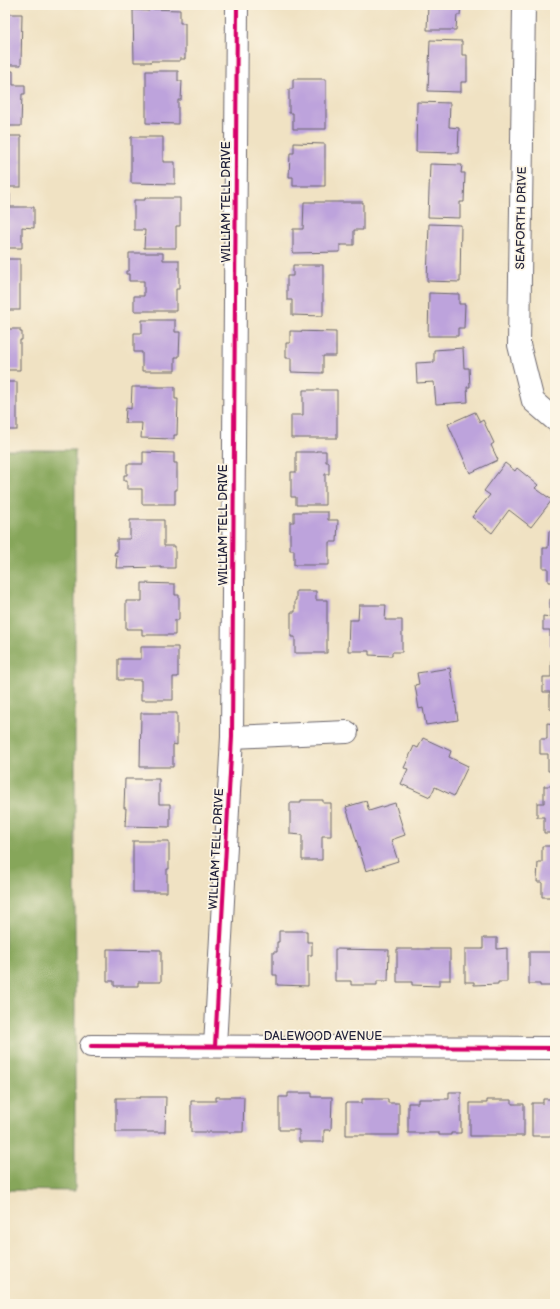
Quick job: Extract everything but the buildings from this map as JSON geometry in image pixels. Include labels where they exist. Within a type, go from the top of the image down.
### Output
[{"type":"street","name":"WILLIAM TELL DRIVE","points":[[215,1046],[232,737],[237,5]]},
{"type":"street","name":"SEAFORTH DRIVE","points":[[524,5],[519,345],[533,401],[555,420]]},
{"type":"street","points":[[232,737],[348,732]]},
{"type":"street","name":"DALEWOOD AVENUE","points":[[91,1046],[555,1048]]},
{"type":"green space","points":[[5,450],[75,450],[75,1191],[5,1190]]},
{"type":"cycle path","points":[[215,1046],[232,737],[237,5]]},
{"type":"cycle path","points":[[91,1046],[555,1048]]}]
